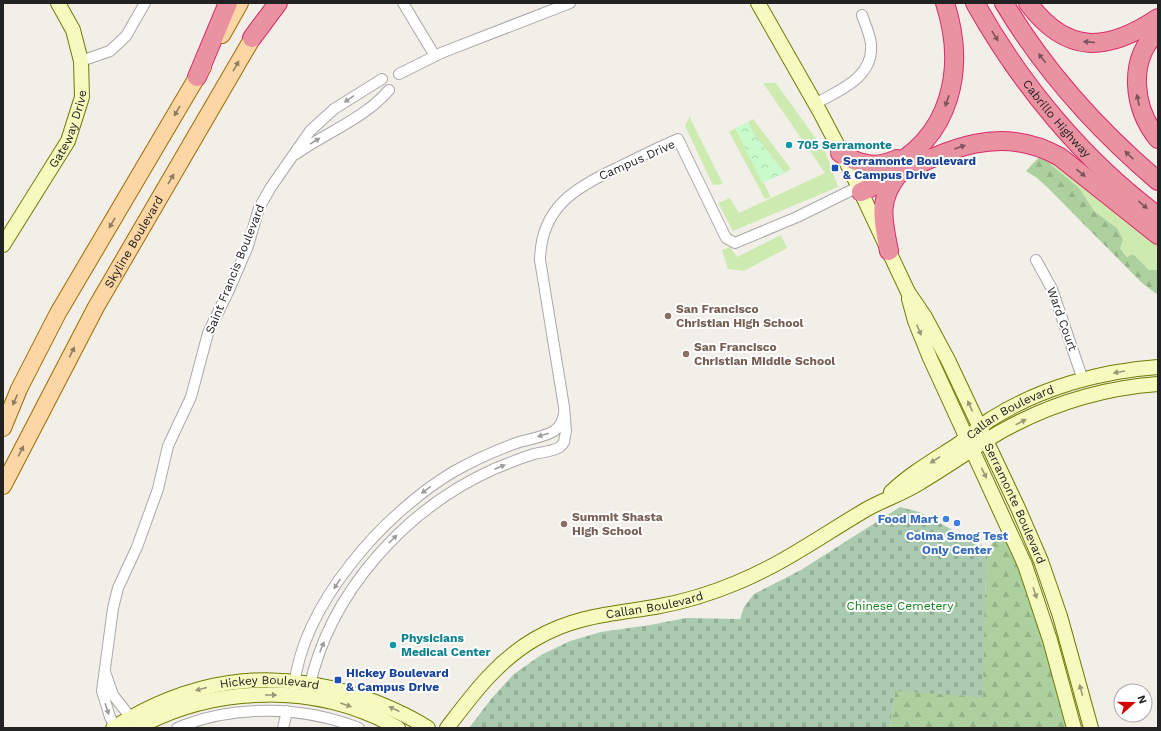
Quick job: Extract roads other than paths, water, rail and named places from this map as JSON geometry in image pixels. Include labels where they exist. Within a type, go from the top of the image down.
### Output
[{"type":"highway","points":[[197,77],[228,3]]},
{"type":"highway","points":[[252,38],[278,3]]},
{"type":"highway","points":[[859,187],[902,161],[924,140],[943,112],[954,76],[953,39],[945,3]]},
{"type":"highway","name":"Cabrillo Highway","points":[[975,3],[1007,55],[1054,117],[1107,173],[1158,216]]},
{"type":"highway","points":[[1004,3],[1037,52],[1086,110],[1116,142],[1158,181]]},
{"type":"highway","points":[[1028,3],[1050,27],[1073,39],[1099,43],[1127,37],[1158,18]]},
{"type":"highway","points":[[1127,37],[1146,23],[1155,11],[1158,4]]},
{"type":"highway","points":[[1158,31],[1147,45],[1140,64],[1137,82],[1139,103],[1144,118],[1158,139]]},
{"type":"highway","points":[[1140,64],[1150,47],[1158,39]]},
{"type":"highway","points":[[840,153],[861,163],[876,166],[900,158],[924,140]]},
{"type":"highway","points":[[859,187],[898,175],[968,144],[998,140],[1026,143],[1044,149],[1063,159],[1158,235]]},
{"type":"highway","points":[[889,251],[883,216],[884,201],[889,188],[898,175]]},
{"type":"main road","name":"Gateway Drive","points":[[3,244],[68,141],[82,96],[81,61],[73,30],[58,3]]},
{"type":"main road","points":[[3,428],[22,384],[58,313],[240,3]]},
{"type":"main road","name":"Skyline Boulevard","points":[[3,486],[96,307],[272,3]]},
{"type":"main road","name":"Serramonte Boulevard","points":[[758,3],[815,104],[859,187],[908,292],[925,317],[944,351],[987,441],[1026,526],[1045,574],[1066,635],[1091,728]]},
{"type":"main road","name":"Serramonte Boulevard","points":[[908,292],[915,321],[1010,530],[1032,584],[1050,640],[1074,728]]},
{"type":"main road","name":"Callan Boulevard","points":[[447,728],[491,673],[516,651],[544,634],[583,618],[666,605],[727,586],[781,561],[882,501],[914,487],[970,444],[980,427],[1020,404],[1083,380],[1117,372],[1158,367]]},
{"type":"main road","name":"Callan Boulevard","points":[[970,444],[987,441],[1030,417],[1078,399],[1117,390],[1158,384]]},
{"type":"main road","name":"Hickey Boulevard","points":[[136,725],[167,700],[212,686],[259,679],[295,681],[309,690],[373,716],[398,728]]},
{"type":"main road","name":"Hickey Boulevard","points":[[114,727],[136,725],[173,711],[210,700],[243,696],[293,696],[309,690],[341,691],[382,704],[404,714],[428,728]]},
{"type":"street","points":[[81,61],[110,51],[126,36],[145,3]]},
{"type":"street","points":[[403,3],[435,56]]},
{"type":"street","points":[[400,74],[435,56],[570,3]]},
{"type":"street","points":[[815,104],[855,80],[868,64],[871,46],[862,15]]},
{"type":"street","name":"Saint Francis Boulevard","points":[[114,727],[102,691],[113,608],[118,588],[137,547],[158,489],[168,446],[191,397],[208,333],[230,290],[248,246],[259,208],[301,142],[320,122],[350,98],[382,79]]},
{"type":"street","name":"Saint Francis Boulevard","points":[[285,166],[296,154],[307,146],[374,106],[390,90]]},
{"type":"street","name":"Campus Drive","points":[[309,690],[315,665],[333,621],[360,579],[385,548],[416,518],[463,485],[503,466],[559,448],[564,442],[566,435],[564,407],[540,254],[543,237],[550,219],[559,206],[577,190],[595,178],[678,139],[726,238],[735,243],[797,217],[859,187]]},
{"type":"street","name":"Ward Court","points":[[1036,260],[1052,289],[1083,380]]},
{"type":"street","name":"Campus Drive","points":[[293,696],[297,667],[304,648],[325,603],[355,559],[386,525],[415,498],[455,471],[497,451],[555,430],[563,420],[564,407]]},
{"type":"street","name":"Saint Francis Boulevard","points":[[105,672],[113,695],[136,725]]},
{"type":"street","name":"Hickey Boulevard","points":[[177,728],[215,716],[255,711],[287,711],[319,715],[359,728]]},
{"type":"street","points":[[283,728],[287,711]]},
{"type":"place","name":"705 Serramonte","points":[[789,145]]},
{"type":"place","name":"Serramonte Boulevard & Campus Drive","points":[[835,168]]},
{"type":"place","name":"San Francisco Christian High School","points":[[668,316]]},
{"type":"place","name":"San Francisco Christian Middle School","points":[[686,354]]},
{"type":"place","name":"Food Mart","points":[[946,519]]},
{"type":"place","name":"Colma Smog Test Only Center","points":[[957,523]]},
{"type":"place","name":"Summit Shasta High School","points":[[564,524]]},
{"type":"place","name":"Physicians Medical Center","points":[[393,645]]},
{"type":"place","name":"Hickey Boulevard & Campus Drive","points":[[338,680]]},
{"type":"park label","name":"Chinese Cemetery","points":[[900,606]]}]
